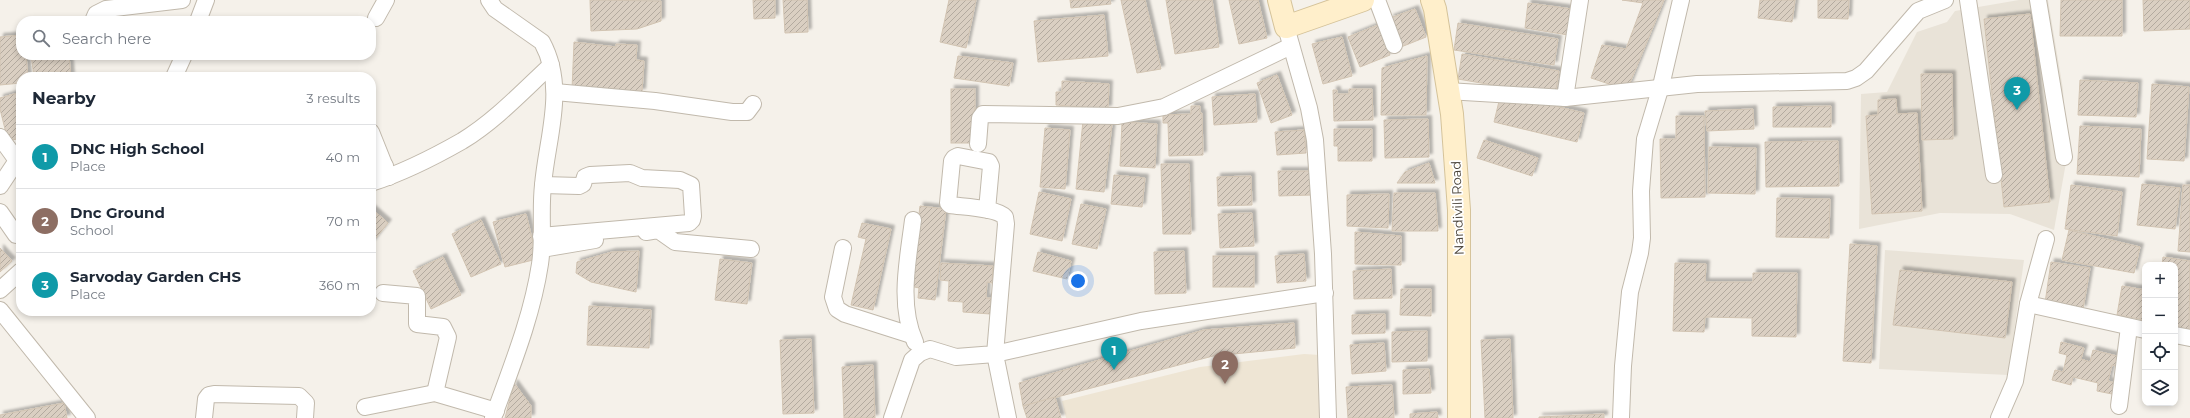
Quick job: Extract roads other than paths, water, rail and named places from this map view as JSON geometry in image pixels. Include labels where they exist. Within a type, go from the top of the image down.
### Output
[{"type":"street","points":[[95,16],[96,14],[106,9],[182,0]]},
{"type":"street","points":[[200,16],[206,0]]},
{"type":"street","points":[[376,18],[386,0]]},
{"type":"street","points":[[366,407],[435,393],[494,414],[524,333],[540,265],[543,185],[554,118],[555,92],[551,65],[542,42],[517,26],[495,9],[489,0]]},
{"type":"street","points":[[1279,0],[1309,108],[1315,140],[1325,293],[1328,418]]},
{"type":"street","points":[[978,144],[980,118],[983,114],[1118,116],[1164,107],[1288,36],[1363,0]]},
{"type":"street","points":[[1377,0],[1394,45]]},
{"type":"street","name":"Nandivili Road","points":[[1432,0],[1435,9],[1447,91],[1452,114],[1459,210],[1459,418]]},
{"type":"street","points":[[1565,98],[1580,0]]},
{"type":"street","points":[[1621,418],[1623,366],[1630,292],[1640,253],[1642,238],[1642,191],[1645,139],[1660,86],[1681,0]]},
{"type":"street","points":[[1447,91],[1565,98],[1660,86],[1852,79],[1866,71],[1918,11],[1945,0]]},
{"type":"street","points":[[1968,0],[1994,175]]},
{"type":"street","points":[[2038,0],[2064,157]]},
{"type":"street","points":[[176,72],[182,60]]},
{"type":"street","points":[[376,150],[382,171],[463,140],[503,109],[551,65]]},
{"type":"street","points":[[555,92],[655,101],[732,112],[747,112],[753,104]]},
{"type":"street","points":[[0,137],[16,160]]},
{"type":"street","points":[[0,186],[16,167]]},
{"type":"street","points":[[541,242],[688,223],[692,220],[693,216],[691,185],[680,180],[642,178],[630,173],[590,175],[585,177],[583,184],[580,186],[543,185]]},
{"type":"street","points":[[987,210],[1002,213],[1005,217],[1006,224],[995,354],[1008,418]]},
{"type":"street","points":[[0,212],[16,235]]},
{"type":"street","points":[[913,220],[905,285],[906,304],[912,335],[920,353]]},
{"type":"street","points":[[541,242],[658,230],[675,242],[750,249]]},
{"type":"street","points":[[1999,418],[2015,381],[2028,304],[2046,239]]},
{"type":"street","points":[[843,248],[833,297],[837,309],[845,314],[912,335]]},
{"type":"street","points":[[0,290],[16,276]]},
{"type":"street","points":[[383,293],[417,296],[416,324],[443,327],[446,331],[448,336],[435,393]]},
{"type":"street","points":[[892,418],[912,360],[920,353],[930,349],[956,357],[995,354],[1142,321],[1325,293]]},
{"type":"street","points":[[2028,304],[2142,329]]},
{"type":"street","points":[[0,310],[87,418]]},
{"type":"street","points":[[2119,406],[2129,327]]},
{"type":"street","points":[[2178,336],[2190,338]]},
{"type":"street","points":[[204,418],[206,399],[209,395],[214,394],[299,396],[304,398],[306,403],[305,418]]},
{"type":"place","name":"Sarvoday Garden CHS","points":[[2017,110]]},
{"type":"place","name":"DNC High School","points":[[1114,370]]},
{"type":"place","name":"Dnc Ground","points":[[1225,384]]}]
